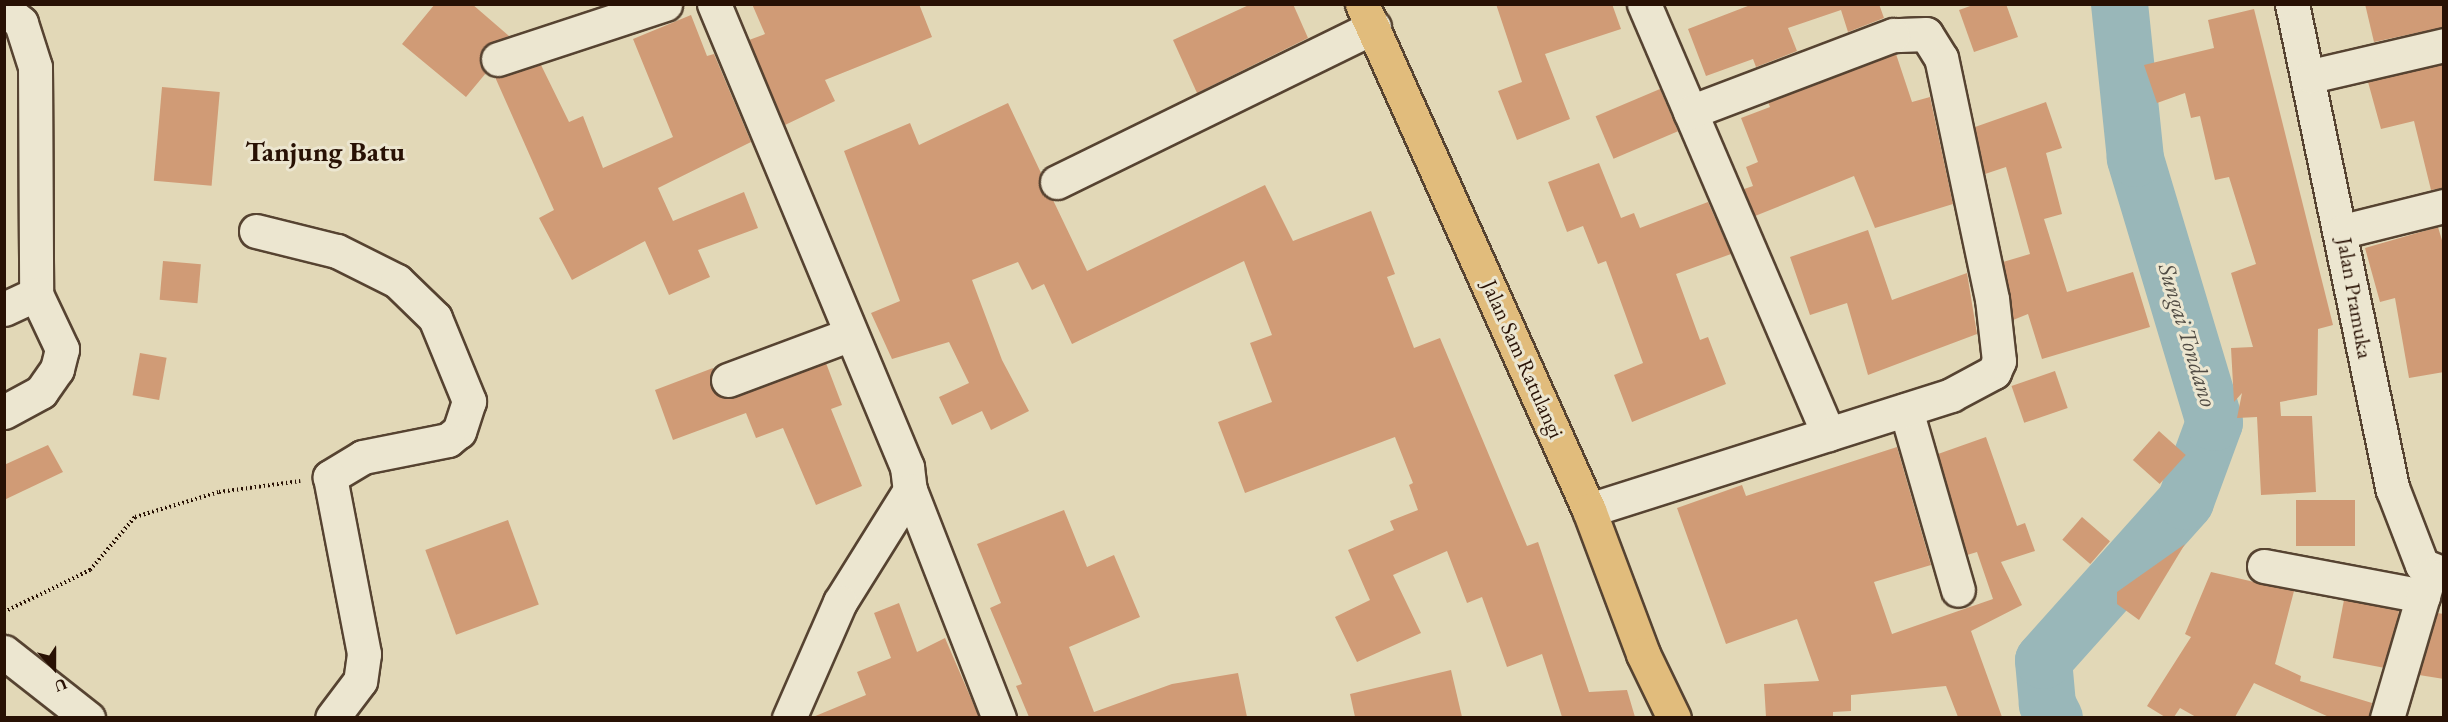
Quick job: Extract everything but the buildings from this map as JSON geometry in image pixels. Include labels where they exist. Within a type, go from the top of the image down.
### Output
[{"type":"main road","name":"Jalan Sam Ratulangi","points":[[1368,16],[1589,510],[1643,654],[1674,717]]},
{"type":"street","points":[[498,59],[665,4]]},
{"type":"street","points":[[714,4],[907,467],[910,490],[999,717]]},
{"type":"street","points":[[1644,4],[1827,434]]},
{"type":"street","name":"Jalan Pramuka","points":[[2292,4],[2311,76],[2394,490],[2412,548],[2432,580]]},
{"type":"street","points":[[4,9],[21,24],[35,67],[36,294],[62,348],[57,369],[41,392],[4,412]]},
{"type":"street","points":[[1057,182],[1368,16]]},
{"type":"street","points":[[1589,510],[1906,410],[1959,390],[1994,372],[1999,361],[1975,210],[1934,43],[1926,34],[1893,35],[1690,112]]},
{"type":"street","points":[[2311,76],[2444,45]]},
{"type":"street","points":[[2343,231],[2444,206]]},
{"type":"street","points":[[256,231],[338,251],[397,281],[435,318],[466,389],[467,414],[448,440],[363,457],[330,477],[364,654],[360,681],[332,717]]},
{"type":"street","points":[[4,309],[36,294]]},
{"type":"street","points":[[728,380],[851,334]]},
{"type":"street","points":[[1906,410],[1958,590]]},
{"type":"street","points":[[789,717],[840,602],[910,490]]},
{"type":"street","points":[[2264,566],[2432,580],[2387,717]]},
{"type":"street","points":[[4,652],[88,717]]},
{"type":"path","points":[[4,612],[90,570],[135,517],[219,492],[330,477]]},
{"type":"waterway","name":"Sungai Tondano","points":[[2054,718],[2047,704],[2043,660],[2185,501],[2214,422],[2135,158],[2119,4]]},
{"type":"district","name":"Tanjung Batu","points":[[325,151]]}]
